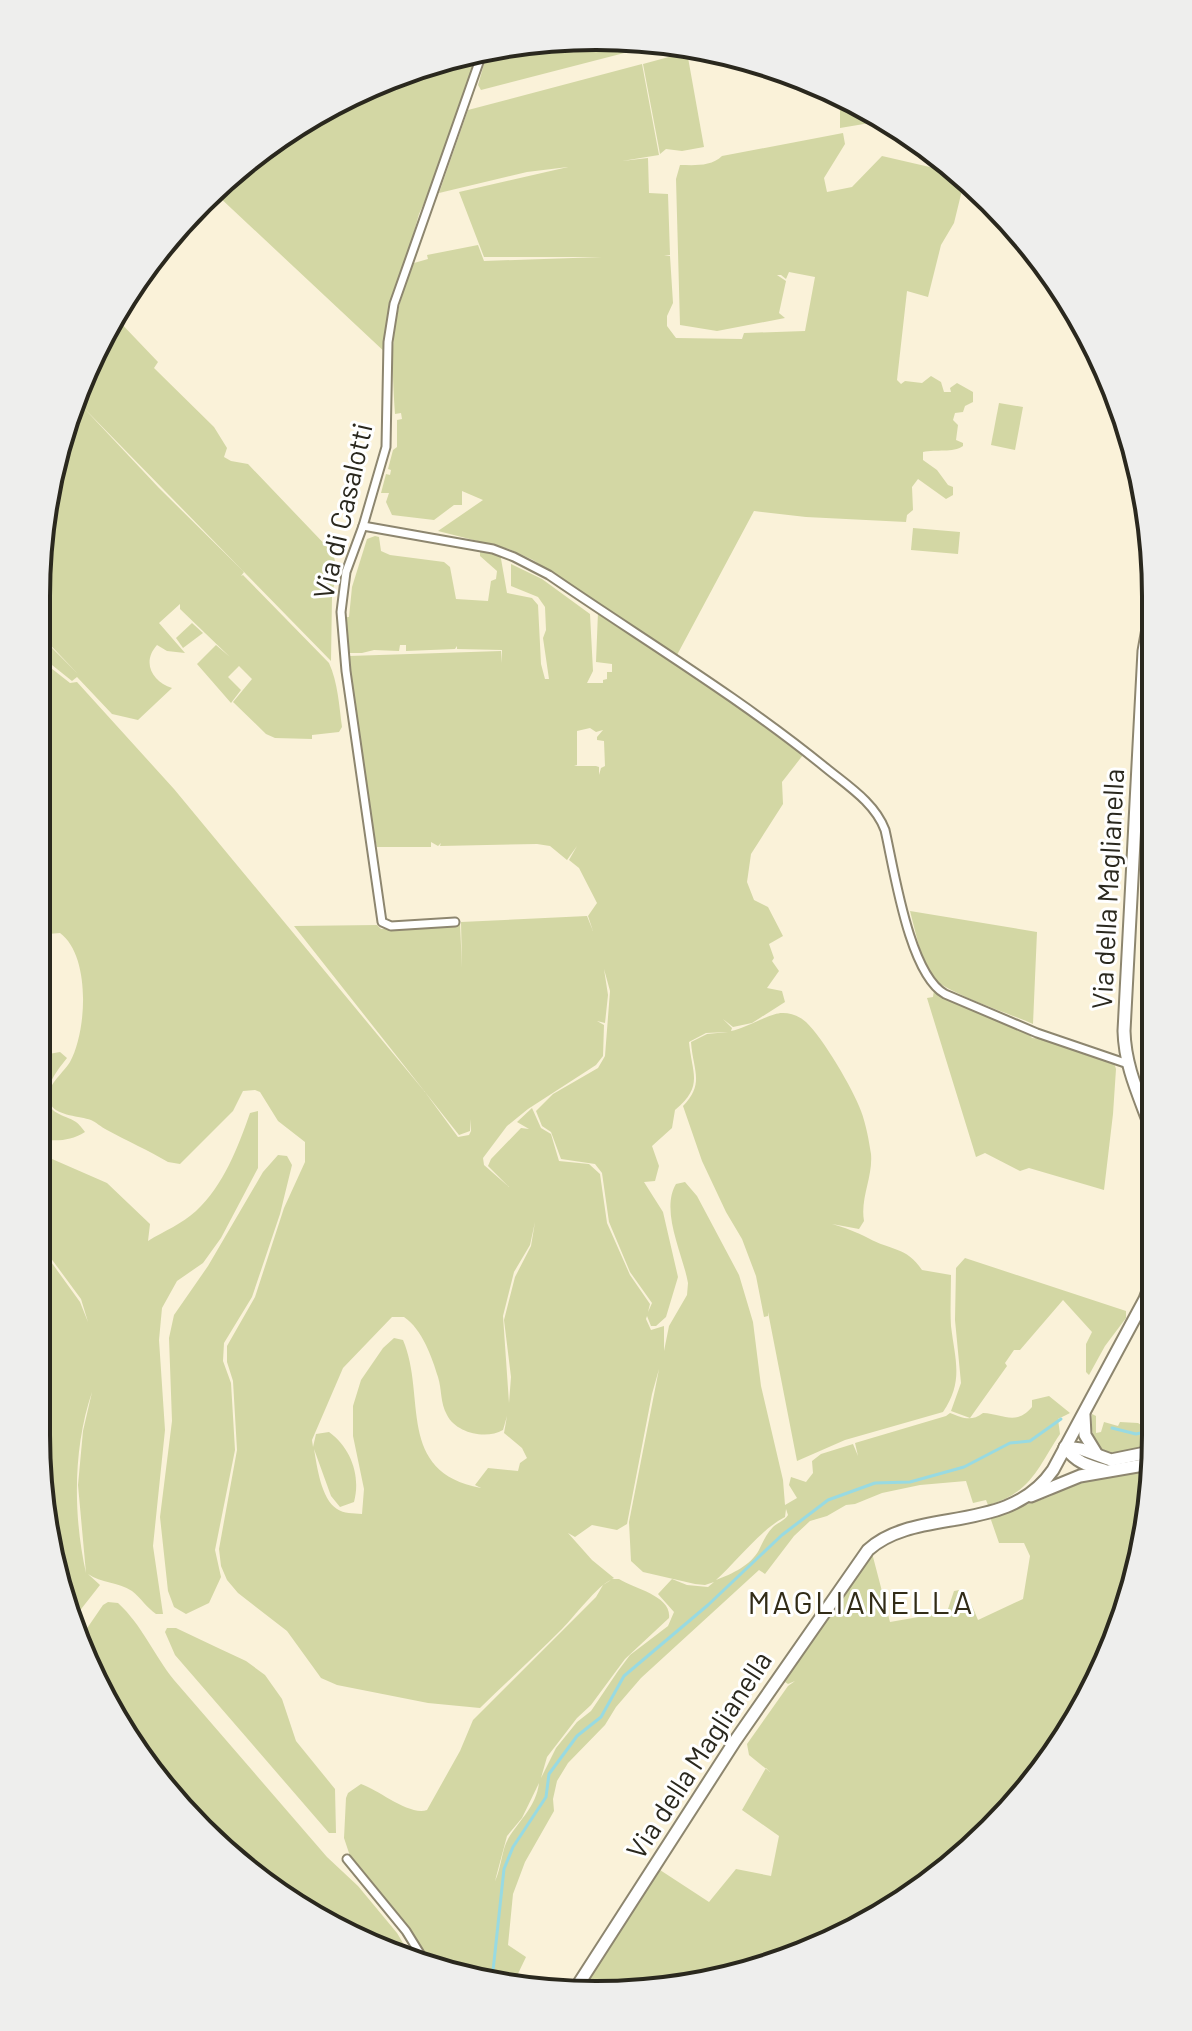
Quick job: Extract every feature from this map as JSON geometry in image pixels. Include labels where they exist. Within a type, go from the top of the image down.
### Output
[{"type":"main road","name":"Via della Maglianella","points":[[1142,689],[1124,1031],[1128,1064],[1142,1103]]},
{"type":"main road","name":"Via della Maglianella","points":[[581,1981],[744,1727],[868,1550],[879,1540],[896,1533],[988,1513],[1022,1498],[1049,1477],[1142,1304]]},
{"type":"main road","points":[[1084,1409],[1085,1435],[1104,1465]]},
{"type":"main road","points":[[1065,1447],[1081,1463],[1128,1470],[1141,1465]]},
{"type":"main road","points":[[1022,1498],[1047,1491],[1104,1465]]},
{"type":"street","name":"Via di Casalotti","points":[[455,922],[383,924],[341,629],[343,582],[363,526],[387,438],[388,342],[394,304],[479,63]]},
{"type":"street","points":[[363,526],[473,545],[514,557],[549,575],[763,718],[846,784],[878,815],[885,830],[909,930],[922,969],[931,984],[945,994],[1024,1027],[1128,1064]]},
{"type":"street","points":[[347,1859],[406,1931],[419,1951]]},
{"type":"green space","points":[[560,51],[632,51],[481,90],[478,85],[485,61],[489,60]]},
{"type":"green space","points":[[673,56],[688,58],[704,147],[682,151],[666,149],[660,154],[643,64]]},
{"type":"green space","points":[[474,64],[434,181],[419,214],[396,296],[388,355],[221,199],[264,163],[323,123],[420,79]]},
{"type":"green space","points":[[642,64],[659,155],[622,161],[648,158],[649,193],[668,194],[670,255],[664,255],[670,256],[673,303],[667,316],[667,326],[676,338],[742,339],[744,333],[805,331],[815,277],[789,272],[786,279],[777,275],[786,281],[779,313],[785,318],[717,331],[680,325],[676,179],[680,165],[707,164],[722,156],[843,133],[845,144],[824,178],[827,192],[852,187],[882,156],[935,168],[956,185],[962,191],[954,223],[941,245],[928,297],[907,291],[897,380],[901,384],[905,381],[922,383],[931,376],[941,382],[944,392],[951,392],[950,388],[957,383],[973,392],[973,402],[965,406],[963,412],[955,413],[953,420],[958,425],[956,440],[963,446],[923,452],[923,460],[953,487],[953,495],[946,499],[918,479],[912,487],[913,510],[907,515],[906,522],[754,511],[677,655],[533,560],[509,549],[438,531],[483,500],[462,491],[462,505],[454,505],[434,520],[392,515],[386,502],[389,493],[381,493],[386,474],[390,475],[391,470],[388,469],[393,450],[397,447],[397,420],[402,419],[401,413],[395,414],[394,337],[400,302],[414,263],[428,259],[427,255],[478,245],[484,261],[602,257],[484,257],[459,192],[568,167],[527,172],[439,193],[468,110]]},
{"type":"green space","points":[[840,108],[869,123],[840,128]]},
{"type":"green space","points":[[122,325],[158,362],[154,368],[214,427],[227,448],[224,457],[248,464],[333,553],[337,569],[332,596],[331,661],[84,408]]},
{"type":"green space","points":[[999,403],[1023,407],[1015,450],[991,445]]},
{"type":"green space","points":[[84,408],[244,572],[241,576],[329,663],[342,727],[339,732],[312,735],[312,739],[275,738],[266,734],[233,702],[252,679],[239,666],[228,677],[241,690],[231,703],[197,664],[216,645],[230,657],[180,609],[180,604],[159,623],[185,653],[167,651],[157,645],[152,652],[151,671],[159,681],[172,688],[138,720],[112,714],[77,677],[72,681],[50,663],[50,646],[78,674],[50,645],[50,596],[60,489]]},
{"type":"green space","points":[[913,528],[960,532],[958,554],[911,550]]},
{"type":"green space","points":[[375,536],[379,537],[381,551],[390,555],[444,562],[450,567],[456,599],[488,601],[491,581],[496,579],[497,571],[480,556],[480,547],[500,553],[507,593],[532,598],[538,605],[541,664],[545,679],[549,679],[543,638],[546,630],[545,607],[538,597],[511,586],[511,564],[542,579],[590,614],[593,671],[587,683],[603,683],[607,672],[612,672],[612,664],[596,662],[598,612],[689,672],[803,755],[782,782],[783,804],[751,854],[747,882],[754,900],[768,907],[783,936],[769,944],[774,958],[772,961],[779,971],[767,988],[782,991],[785,1002],[752,1023],[733,1027],[723,1019],[732,1028],[731,1031],[744,1027],[772,1015],[792,1014],[806,1022],[829,1051],[861,1111],[871,1154],[864,1221],[859,1229],[832,1224],[904,1253],[922,1270],[951,1275],[951,1326],[956,1380],[943,1412],[845,1440],[797,1461],[768,1312],[768,1316],[764,1317],[756,1276],[742,1239],[702,1161],[683,1106],[696,1083],[691,1042],[707,1034],[728,1032],[706,1033],[689,1042],[693,1086],[675,1110],[672,1128],[652,1146],[659,1166],[655,1181],[644,1182],[663,1212],[678,1277],[666,1317],[656,1326],[651,1326],[647,1316],[646,1319],[651,1330],[664,1326],[664,1351],[669,1326],[687,1295],[688,1283],[670,1207],[676,1184],[685,1182],[697,1196],[739,1275],[753,1322],[761,1386],[783,1480],[785,1505],[797,1498],[789,1485],[791,1477],[806,1482],[813,1473],[812,1461],[821,1454],[853,1444],[858,1456],[855,1443],[950,1413],[967,1418],[983,1413],[1015,1418],[1032,1407],[1032,1400],[1049,1396],[1070,1413],[1058,1419],[1060,1434],[1033,1477],[1003,1500],[988,1505],[986,1500],[973,1503],[966,1481],[920,1485],[882,1493],[810,1521],[794,1536],[765,1574],[759,1570],[641,1678],[605,1725],[568,1763],[557,1781],[554,1811],[525,1862],[513,1894],[508,1945],[526,1957],[517,1975],[489,1971],[425,1954],[351,1859],[344,1838],[346,1798],[361,1784],[403,1806],[427,1810],[460,1751],[473,1720],[596,1597],[603,1585],[480,1708],[428,1703],[337,1685],[321,1678],[287,1631],[238,1593],[227,1580],[219,1549],[237,1450],[233,1381],[227,1362],[227,1346],[255,1297],[284,1208],[305,1162],[305,1142],[278,1121],[260,1092],[255,1090],[243,1091],[233,1111],[180,1164],[168,1162],[91,1120],[54,1109],[50,1102],[51,1087],[70,1062],[76,1048],[83,994],[77,958],[70,944],[60,933],[50,934],[50,667],[70,683],[77,682],[174,789],[425,1092],[458,1137],[469,1135],[471,1131],[470,1119],[470,1131],[459,1135],[294,926],[377,925],[381,929],[455,927],[460,923],[462,968],[461,922],[587,916],[593,931],[588,916],[597,903],[579,868],[569,860],[577,846],[567,860],[550,846],[537,844],[440,846],[441,843],[438,846],[431,842],[431,847],[377,847],[369,811],[349,656],[501,651],[501,663],[502,650],[457,649],[457,646],[455,649],[406,651],[406,645],[400,645],[399,651],[349,653],[345,617],[349,617],[352,587],[367,539]],"holes":[[[590,728],[596,732],[603,730],[597,737],[597,740],[604,741],[605,766],[599,775],[599,767],[574,766],[577,765],[577,731]],[[604,969],[610,991],[605,1056],[598,1068],[553,1094],[536,1111],[542,1126],[551,1132],[561,1159],[595,1164],[602,1173],[609,1222],[630,1272],[652,1303],[648,1312],[650,1304],[630,1275],[607,1223],[600,1174],[589,1164],[559,1161],[551,1134],[541,1128],[532,1108],[517,1122],[529,1129],[521,1128],[488,1166],[509,1187],[484,1165],[483,1158],[507,1126],[528,1109],[596,1065],[603,1056],[604,1025],[597,1021],[605,1023],[608,995]],[[535,1222],[531,1246],[515,1277],[504,1320],[511,1377],[509,1403],[503,1316],[514,1272],[530,1245]],[[392,1317],[404,1317],[416,1329],[429,1352],[443,1405],[451,1421],[472,1433],[488,1434],[503,1430],[507,1416],[504,1433],[522,1448],[527,1458],[520,1463],[518,1471],[488,1468],[475,1485],[481,1488],[454,1479],[436,1466],[425,1449],[419,1429],[410,1362],[403,1340],[394,1338],[383,1348],[361,1380],[353,1406],[353,1436],[364,1489],[362,1514],[337,1509],[327,1498],[314,1449],[331,1496],[340,1507],[354,1502],[356,1482],[352,1463],[343,1446],[329,1432],[316,1434],[313,1447],[312,1440],[343,1368]],[[659,1369],[629,1522],[631,1561],[643,1572],[695,1584],[714,1582],[708,1587],[687,1585],[672,1579],[658,1594],[674,1612],[668,1626],[630,1655],[591,1711],[577,1722],[556,1748],[541,1778],[547,1757],[577,1718],[591,1705],[625,1659],[669,1618],[665,1604],[651,1594],[619,1579],[612,1579],[568,1533],[575,1537],[592,1525],[617,1530],[627,1524]],[[786,1509],[788,1515],[775,1525],[746,1565],[716,1580],[758,1538],[785,1517]],[[539,1783],[531,1806],[506,1843],[495,1881],[507,1836],[522,1818]]]},
{"type":"green space","points":[[192,623],[203,633],[183,648],[176,638]]},
{"type":"green space","points":[[910,911],[1037,932],[1033,1024],[963,996],[931,976]]},
{"type":"green space","points":[[934,990],[1026,1030],[1032,1038],[1113,1060],[1116,1069],[1113,1114],[1104,1190],[1029,1168],[1020,1171],[985,1153],[976,1157],[927,998],[933,997]]},
{"type":"green space","points":[[60,1052],[67,1058],[50,1085],[50,1054]]},
{"type":"green space","points":[[50,1106],[76,1122],[85,1132],[62,1140],[50,1140]]},
{"type":"green space","points":[[258,1111],[258,1168],[221,1238],[203,1263],[177,1281],[162,1308],[159,1340],[165,1430],[153,1546],[163,1614],[156,1614],[127,1588],[88,1574],[100,1585],[79,1611],[60,1542],[51,1471],[50,1260],[80,1302],[88,1322],[81,1299],[50,1257],[50,1158],[107,1183],[150,1224],[148,1241],[185,1220],[206,1201],[229,1165],[250,1113]],"holes":[[[92,1392],[83,1431],[78,1485],[86,1573],[79,1528],[77,1482],[81,1436]]]},
{"type":"green space","points":[[278,1155],[287,1156],[292,1165],[280,1214],[252,1297],[224,1343],[223,1361],[231,1383],[235,1450],[215,1550],[221,1577],[209,1603],[186,1614],[174,1607],[168,1591],[160,1517],[172,1421],[169,1338],[174,1315],[208,1266],[263,1172]]},
{"type":"green space","points":[[965,1258],[1126,1311],[1126,1318],[1089,1375],[1086,1372],[1086,1344],[1092,1332],[1063,1300],[1020,1350],[1014,1350],[1005,1363],[1007,1366],[970,1418],[951,1411],[961,1383],[955,1320],[956,1268]]},
{"type":"green space","points":[[1092,1414],[1096,1416],[1096,1433],[1101,1432],[1104,1422],[1118,1426],[1120,1422],[1142,1426],[1142,1446],[1109,1452],[1095,1442]]},
{"type":"green space","points":[[1141,1471],[1132,1542],[1123,1576],[1113,1611],[1086,1676],[1069,1708],[1029,1767],[1007,1795],[956,1846],[869,1908],[772,1952],[703,1971],[632,1980],[588,1981],[660,1870],[709,1902],[736,1869],[771,1876],[779,1836],[742,1810],[766,1769],[749,1755],[747,1744],[788,1686],[795,1681],[785,1682],[848,1583],[872,1553],[890,1622],[947,1612],[954,1591],[965,1589],[978,1620],[1023,1599],[1030,1556],[1024,1543],[999,1543],[990,1517],[1049,1497],[1077,1482]]},
{"type":"green space","points":[[118,1603],[126,1612],[174,1680],[327,1857],[358,1886],[405,1946],[355,1925],[293,1889],[236,1846],[185,1795],[123,1708],[92,1644],[86,1629],[103,1605]]},
{"type":"green space","points":[[167,1628],[176,1628],[246,1661],[265,1675],[282,1699],[296,1741],[335,1789],[336,1833],[329,1833],[175,1655],[165,1632]]},
{"type":"waterway","points":[[493,1972],[504,1869],[513,1847],[546,1797],[549,1774],[577,1736],[601,1717],[624,1676],[708,1605],[782,1535],[828,1500],[875,1483],[910,1482],[964,1467],[1010,1443],[1030,1441],[1061,1419]]},
{"type":"waterway","points":[[1112,1428],[1142,1433]]},
{"type":"district","name":"MAGLIANELLA","points":[[861,1603]]}]
